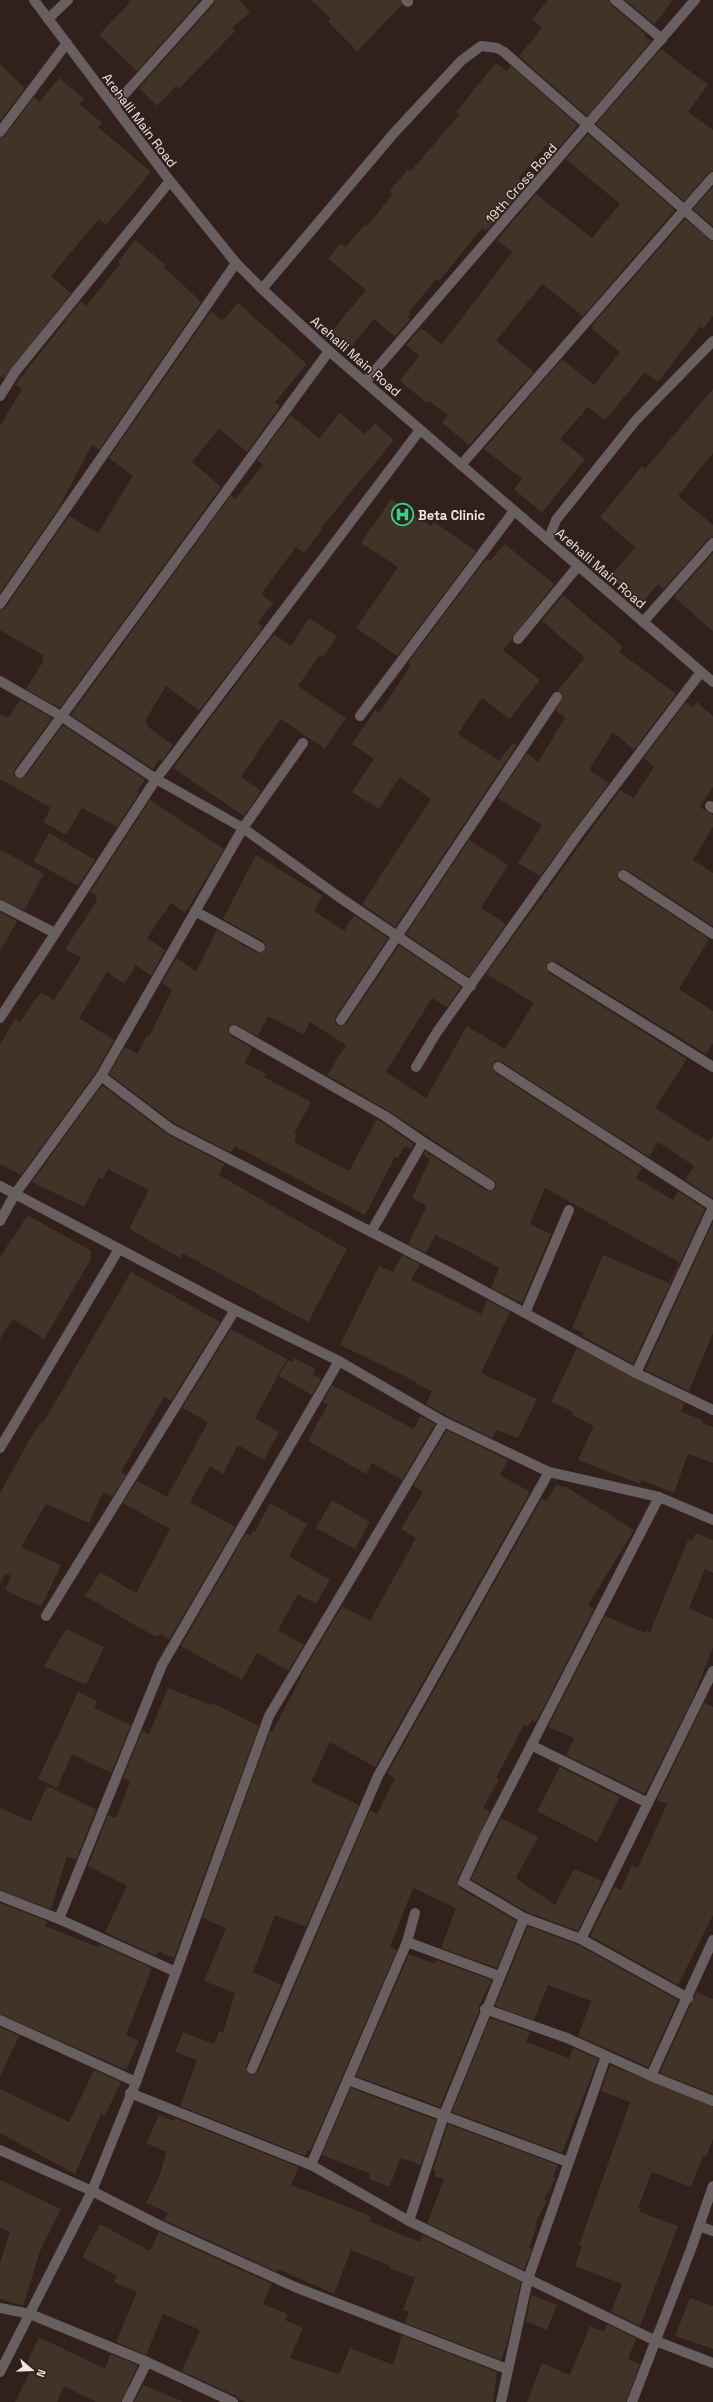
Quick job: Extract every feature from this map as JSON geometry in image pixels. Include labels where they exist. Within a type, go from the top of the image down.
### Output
[{"type":"street","name":"Arehalli Main Road","points":[[34,0],[170,181],[236,263],[262,289],[365,382],[713,682]]},
{"type":"street","points":[[48,19],[68,0]]},
{"type":"street","points":[[114,106],[209,0]]},
{"type":"street","points":[[615,0],[662,39]]},
{"type":"street","name":"19th Cross Road","points":[[365,382],[695,0]]},
{"type":"street","points":[[0,132],[67,43]]},
{"type":"street","points":[[262,289],[394,133],[461,61],[481,46],[498,48],[504,52],[713,235]]},
{"type":"street","points":[[461,464],[713,177]]},
{"type":"street","points":[[0,396],[14,372],[170,181]]},
{"type":"street","points":[[0,604],[236,263]]},
{"type":"street","points":[[548,540],[556,520],[636,420],[713,340]]},
{"type":"street","points":[[20,773],[330,351]]},
{"type":"street","points":[[0,1018],[156,779],[420,430]]},
{"type":"street","points":[[360,716],[514,511]]},
{"type":"street","points":[[643,622],[713,543]]},
{"type":"street","points":[[518,639],[578,566]]},
{"type":"street","points":[[416,1067],[437,1032],[576,837],[701,672]]},
{"type":"street","points":[[0,682],[61,716],[156,779],[243,828],[395,936],[471,986]]},
{"type":"street","points":[[341,1020],[395,936],[557,697]]},
{"type":"street","points":[[0,1221],[14,1194],[101,1076],[243,828],[303,743]]},
{"type":"street","points":[[623,875],[713,934]]},
{"type":"street","points":[[0,905],[55,933]]},
{"type":"street","points":[[195,911],[260,947]]},
{"type":"street","points":[[552,968],[713,1067]]},
{"type":"street","points":[[234,1030],[385,1116],[490,1185]]},
{"type":"street","points":[[498,1067],[713,1207],[636,1374]]},
{"type":"street","points":[[101,1076],[171,1129],[525,1313],[636,1374],[713,1410]]},
{"type":"street","points":[[371,1232],[423,1142]]},
{"type":"street","points":[[0,1186],[234,1310],[339,1361],[444,1422],[549,1472],[659,1497],[713,1520]]},
{"type":"street","points":[[525,1313],[569,1210]]},
{"type":"street","points":[[0,1448],[119,1249]]},
{"type":"street","points":[[46,1616],[234,1310]]},
{"type":"street","points":[[59,1919],[162,1665],[339,1361]]},
{"type":"street","points":[[0,2372],[92,2191],[130,2093],[136,2082],[174,1971],[269,1716],[444,1422]]},
{"type":"street","points":[[252,2069],[378,1776],[549,1472]]},
{"type":"street","points":[[659,1497],[531,1745],[463,1882],[524,1918],[581,1939],[688,1998]]},
{"type":"street","points":[[581,1939],[713,1671]]},
{"type":"street","points":[[531,1745],[648,1804]]},
{"type":"street","points":[[0,1896],[59,1919],[174,1971]]},
{"type":"street","points":[[311,2165],[407,1942],[415,1913]]},
{"type":"street","points":[[409,2221],[444,2115],[485,2009],[524,1918]]},
{"type":"street","points":[[651,2076],[688,1998],[713,1940]]},
{"type":"street","points":[[407,1942],[499,1976]]},
{"type":"street","points":[[485,2009],[567,2038],[651,2076],[713,2101]]},
{"type":"street","points":[[0,2020],[136,2082]]},
{"type":"street","points":[[501,2402],[507,2369],[528,2279],[606,2056]]},
{"type":"street","points":[[348,2080],[568,2162]]},
{"type":"street","points":[[130,2093],[311,2165],[409,2221],[656,2341],[713,2363]]},
{"type":"street","points":[[0,2150],[92,2191],[161,2226],[295,2287],[507,2369]]},
{"type":"street","points":[[632,2402],[713,2186]]},
{"type":"street","points":[[699,2226],[713,2231]]},
{"type":"street","points":[[0,2308],[30,2314],[147,2362],[233,2402]]},
{"type":"street","points":[[127,2402],[147,2362]]},
{"type":"building","points":[[132,0],[200,0],[137,71],[99,35]]},
{"type":"building","points":[[215,0],[240,0],[250,13],[232,28],[235,31],[179,89],[176,86],[157,106],[139,88],[214,4]]},
{"type":"building","points":[[311,0],[400,0],[402,5],[357,51],[328,22],[331,19]]},
{"type":"building","points":[[548,0],[609,0],[611,5],[646,34],[644,36],[651,41],[587,116],[519,56],[542,28],[532,19]]},
{"type":"building","points":[[625,0],[673,0],[654,24]]},
{"type":"building","points":[[661,49],[708,85],[688,112],[713,130],[713,171],[708,173],[684,201],[596,124]]},
{"type":"building","points":[[496,63],[507,71],[511,66],[578,125],[556,151],[546,145],[519,178],[526,186],[486,231],[482,228],[439,281],[436,279],[409,312],[411,314],[408,317],[410,319],[395,337],[374,319],[351,347],[332,331],[366,290],[328,259],[341,243],[346,247],[365,224],[367,226],[393,194],[390,191],[408,169],[410,172],[459,115],[456,112]]},
{"type":"building","points":[[0,64],[25,88],[0,121]]},
{"type":"building","points":[[59,78],[84,99],[79,104],[102,123],[98,127],[151,172],[106,225],[99,219],[51,276],[71,293],[4,378],[0,376],[0,138],[5,136],[34,97],[39,102]]},
{"type":"building","points":[[588,134],[675,210],[583,316],[542,284],[496,341],[534,372],[469,445],[442,423],[448,415],[429,401],[427,403],[400,381],[419,356],[406,345],[421,328],[442,344],[512,252],[497,240],[536,194],[592,238],[620,204],[566,159]]},
{"type":"building","points":[[713,187],[713,226],[693,209]]},
{"type":"building","points":[[685,219],[713,241],[713,316],[703,329],[701,326],[658,382],[645,372],[605,420],[588,407],[560,439],[585,459],[542,513],[514,489],[522,479],[484,449],[562,359],[594,385],[620,352],[592,329],[593,324]]},
{"type":"building","points":[[135,240],[166,265],[164,267],[201,302],[99,450],[92,445],[58,509],[0,593],[0,426],[22,389],[15,385],[81,301],[86,306],[120,264],[118,262]]},
{"type":"building","points":[[238,303],[307,364],[275,402],[280,406],[247,452],[219,429],[192,462],[221,487],[60,708],[26,689],[44,660],[42,659],[44,656],[0,630],[0,610],[5,608],[69,516],[98,533],[133,476],[109,458],[211,311],[222,321]]},
{"type":"building","points":[[713,389],[713,453],[678,496],[713,525],[713,537],[708,539],[664,589],[658,584],[642,603],[610,577],[635,547],[600,517],[642,466],[645,469]]},
{"type":"building","points":[[340,413],[365,434],[375,423],[394,440],[321,528],[322,529],[304,553],[296,547],[261,594],[273,603],[258,623],[263,627],[199,711],[166,686],[145,721],[148,723],[147,726],[173,745],[162,761],[160,759],[153,769],[71,715],[231,495],[235,499],[263,465],[257,460],[290,415],[319,438]]},
{"type":"building","points":[[391,499],[431,526],[434,522],[476,551],[397,656],[356,628],[398,567],[361,543]]},
{"type":"building","points":[[505,544],[553,583],[553,586],[503,650],[540,680],[510,719],[482,698],[458,734],[499,761],[513,743],[517,745],[395,927],[362,904],[431,799],[400,777],[379,809],[352,792],[374,759],[352,744],[375,710],[379,713],[411,665],[408,663],[486,559],[490,561]]},
{"type":"building","points":[[713,553],[713,631],[674,597]]},
{"type":"building","points":[[563,595],[623,647],[619,652],[676,694],[634,750],[613,732],[589,770],[609,783],[540,876],[518,863],[542,825],[497,798],[527,753],[538,762],[565,718],[556,710],[563,697],[561,692],[557,691],[585,658],[542,621]]},
{"type":"building","points":[[309,618],[337,636],[323,657],[320,655],[298,686],[346,718],[325,749],[281,719],[241,777],[261,791],[244,816],[173,768],[274,634],[291,646]]},
{"type":"building","points":[[20,700],[52,718],[15,769],[14,775],[16,778],[25,777],[63,725],[145,780],[137,791],[139,793],[117,827],[82,808],[66,835],[43,822],[51,808],[0,779],[0,714],[8,718]]},
{"type":"building","points":[[686,702],[693,707],[697,702],[713,716],[713,787],[700,807],[713,815],[713,827],[693,860],[713,873],[713,926],[627,870],[620,869],[617,875],[619,880],[709,939],[679,989],[713,1011],[713,1043],[706,1054],[555,961],[549,962],[546,967],[549,973],[687,1059],[655,1108],[709,1142],[713,1136],[713,1198],[685,1180],[694,1166],[658,1142],[649,1157],[502,1062],[495,1061],[492,1066],[494,1072],[642,1168],[636,1178],[673,1200],[678,1191],[705,1209],[633,1364],[582,1336],[584,1333],[572,1328],[603,1255],[669,1283],[679,1262],[545,1188],[530,1224],[551,1234],[522,1303],[491,1288],[499,1268],[466,1250],[435,1235],[426,1253],[408,1244],[427,1206],[412,1198],[430,1159],[423,1155],[425,1151],[487,1191],[495,1189],[496,1182],[389,1111],[327,1075],[346,1045],[310,1022],[304,1035],[268,1016],[258,1036],[234,1024],[229,1026],[228,1030],[231,1036],[252,1048],[245,1063],[266,1074],[264,1077],[311,1102],[294,1134],[297,1135],[294,1142],[349,1171],[377,1119],[414,1144],[411,1149],[405,1146],[398,1158],[395,1157],[365,1215],[235,1146],[231,1153],[174,1123],[109,1074],[125,1047],[137,1054],[147,1036],[149,1037],[172,990],[162,983],[176,958],[196,971],[217,930],[257,953],[265,950],[266,946],[263,941],[223,919],[256,855],[323,896],[314,911],[344,931],[354,915],[388,938],[336,1016],[335,1022],[338,1026],[346,1024],[399,945],[461,987],[447,1007],[432,998],[386,1072],[426,1098],[467,1026],[505,1049],[534,1003],[486,974],[620,790],[634,798],[654,767],[644,758]]},
{"type":"building","points":[[150,800],[224,849],[185,913],[171,903],[147,938],[165,950],[151,976],[136,965],[124,984],[107,972],[79,1018],[114,1040],[96,1072],[21,1175],[0,1164],[0,1045],[15,1019],[20,1022],[41,992],[54,1000],[81,958],[65,949],[97,901],[95,900],[97,896],[90,892]]},
{"type":"building","points":[[49,833],[95,860],[78,886],[33,861]]},
{"type":"building","points":[[469,840],[508,865],[481,908],[506,924],[469,977],[406,934]]},
{"type":"building","points":[[0,849],[44,874],[24,910],[0,899]]},
{"type":"building","points":[[0,912],[17,921],[0,951]]},
{"type":"building","points":[[102,1085],[167,1134],[225,1164],[219,1175],[347,1249],[308,1322],[182,1253],[180,1258],[129,1229],[149,1190],[108,1169],[103,1179],[99,1177],[84,1207],[32,1182]]},
{"type":"building","points":[[28,1215],[91,1251],[91,1259],[44,1339],[13,1319],[0,1339],[0,1257]]},
{"type":"building","points":[[713,1222],[713,1333],[689,1391],[645,1370]]},
{"type":"building","points":[[402,1255],[420,1264],[411,1280],[481,1314],[487,1300],[510,1312],[481,1373],[537,1399],[518,1438],[497,1430],[492,1438],[447,1416],[426,1404],[432,1391],[416,1384],[417,1382],[340,1345],[379,1266],[393,1272]]},
{"type":"building","points":[[131,1272],[220,1322],[171,1401],[164,1397],[121,1472],[126,1475],[112,1497],[103,1492],[89,1523],[46,1504],[21,1547],[61,1565],[41,1607],[5,1590],[11,1576],[6,1573],[0,1583],[0,1493],[31,1437],[41,1422],[43,1423]]},
{"type":"building","points":[[231,1329],[287,1359],[255,1418],[279,1432],[264,1460],[238,1445],[223,1474],[210,1466],[190,1502],[235,1527],[169,1640],[160,1634],[158,1637],[147,1632],[85,1596],[100,1572],[136,1593],[170,1529],[123,1503],[137,1481],[167,1497],[208,1422],[182,1408]]},
{"type":"building","points":[[577,1348],[684,1403],[681,1412],[703,1420],[702,1423],[713,1427],[713,1463],[688,1454],[674,1493],[641,1480],[640,1484],[578,1460],[594,1426],[572,1415],[573,1412],[551,1402]]},
{"type":"building","points":[[294,1358],[315,1369],[312,1374],[321,1379],[312,1395],[279,1376],[288,1360],[292,1362]]},
{"type":"building","points":[[332,1385],[414,1429],[420,1416],[435,1424],[402,1480],[372,1463],[366,1474],[308,1441],[328,1404],[323,1402]]},
{"type":"building","points":[[447,1430],[508,1460],[500,1475],[530,1492],[375,1767],[330,1742],[311,1782],[359,1805],[306,1927],[275,1915],[253,1972],[281,1985],[246,2066],[249,2075],[253,2075],[258,2072],[370,1810],[377,1814],[395,1778],[387,1774],[542,1498],[546,1501],[557,1484],[564,1488],[565,1486],[634,1530],[588,1605],[594,1609],[536,1722],[532,1720],[527,1727],[524,1725],[496,1778],[499,1780],[483,1808],[490,1812],[457,1880],[460,1888],[516,1921],[497,1968],[441,1948],[456,1908],[413,1888],[390,1947],[397,1950],[310,2151],[308,2150],[305,2156],[180,2106],[197,2060],[175,2052],[183,2032],[214,2044],[219,2031],[223,2033],[235,1993],[204,1981],[226,1928],[202,1918],[270,1731],[272,1732],[301,1678],[300,1677],[342,1606],[370,1621],[416,1538],[401,1529],[423,1492],[413,1486]]},
{"type":"building","points":[[332,1500],[370,1522],[355,1549],[316,1528]]},
{"type":"building","points":[[270,1503],[307,1524],[289,1556],[330,1580],[316,1604],[298,1594],[278,1630],[304,1645],[288,1671],[257,1653],[242,1680],[181,1646],[246,1533],[251,1535],[253,1530],[255,1532]]},
{"type":"building","points":[[696,1533],[713,1540],[713,1573],[705,1569],[689,1608],[713,1619],[713,1647],[693,1698],[645,1794],[566,1755],[575,1738],[548,1727],[605,1616],[645,1633],[646,1630],[650,1632],[688,1540],[692,1541]]},
{"type":"building","points":[[66,1629],[104,1647],[86,1685],[44,1666]]},
{"type":"building","points":[[168,1688],[211,1705],[212,1703],[259,1726],[174,1958],[158,1951],[156,1956],[105,1932],[127,1886],[88,1866],[108,1815],[116,1818],[130,1782],[123,1778],[142,1731],[149,1734]]},
{"type":"building","points":[[78,1692],[97,1701],[94,1708],[131,1725],[111,1773],[72,1754],[57,1788],[38,1779]]},
{"type":"building","points":[[704,1703],[713,1707],[713,1915],[678,1985],[590,1936],[614,1887],[621,1890],[632,1865],[638,1868],[667,1804],[657,1800]]},
{"type":"building","points":[[560,1767],[620,1797],[597,1842],[537,1811]]},
{"type":"building","points":[[47,1786],[96,1809],[76,1860],[67,1856],[51,1909],[0,1890],[0,1808],[31,1821]]},
{"type":"building","points":[[501,1818],[538,1837],[516,1878],[555,1905],[574,1869],[602,1881],[578,1931],[527,1912],[471,1879]]},
{"type":"building","points":[[0,1903],[47,1921],[45,1926],[98,1947],[99,1944],[152,1968],[126,2035],[139,2041],[126,2070],[0,2014]]},
{"type":"building","points":[[528,1926],[578,1945],[678,2000],[648,2067],[578,2036],[591,2001],[548,1985],[534,2020],[495,2006]]},
{"type":"building","points":[[409,1954],[435,1964],[436,1960],[492,1980],[479,2006],[479,2011],[440,2107],[356,2076]]},
{"type":"building","points":[[696,1992],[713,1999],[713,2094],[660,2073]]},
{"type":"building","points":[[490,2018],[530,2032],[526,2042],[569,2058],[573,2048],[598,2059],[562,2153],[452,2112]]},
{"type":"building","points":[[0,2027],[19,2036],[0,2076]]},
{"type":"building","points":[[610,2065],[713,2107],[713,2139],[706,2157],[703,2156],[691,2187],[652,2172],[638,2208],[641,2209],[640,2212],[678,2226],[640,2326],[611,2312],[622,2284],[575,2266],[582,2246],[579,2245],[630,2102],[601,2091]]},
{"type":"building","points":[[94,2070],[121,2082],[105,2116],[101,2114],[75,2174],[0,2133],[0,2089],[69,2122]]},
{"type":"building","points":[[351,2088],[436,2120],[421,2165],[401,2158],[389,2187],[369,2179],[371,2174],[322,2155]]},
{"type":"building","points":[[159,2115],[174,2121],[175,2118],[299,2167],[291,2185],[371,2216],[369,2221],[420,2242],[423,2235],[521,2282],[507,2344],[501,2360],[405,2323],[409,2312],[403,2310],[415,2278],[389,2268],[390,2266],[351,2250],[334,2294],[278,2269],[277,2272],[164,2220],[168,2213],[146,2203],[160,2175],[166,2152],[146,2143]]},
{"type":"building","points":[[448,2124],[558,2165],[553,2177],[556,2178],[544,2199],[547,2201],[535,2224],[537,2225],[529,2248],[532,2249],[524,2270],[427,2223],[444,2180],[434,2176],[436,2172],[433,2170]]},
{"type":"building","points":[[0,2180],[61,2209],[40,2251],[23,2306],[0,2299],[0,2263],[10,2232],[0,2227]]},
{"type":"building","points":[[100,2224],[150,2251],[159,2232],[272,2284],[263,2304],[288,2314],[285,2320],[303,2328],[290,2358],[339,2374],[350,2348],[393,2365],[402,2335],[497,2372],[493,2402],[246,2402],[239,2399],[236,2396],[182,2371],[200,2330],[163,2314],[146,2355],[116,2342],[137,2292],[114,2282],[117,2276],[82,2257]]},
{"type":"building","points":[[531,2295],[557,2305],[547,2330],[526,2321]]},
{"type":"building","points":[[690,2298],[713,2306],[713,2349],[675,2336]]},
{"type":"building","points":[[607,2324],[636,2338],[628,2359],[640,2364],[626,2402],[527,2402],[542,2363],[570,2375],[590,2326],[604,2332]]},
{"type":"building","points":[[39,2337],[103,2368],[105,2368],[111,2354],[138,2365],[121,2402],[96,2402],[64,2386],[57,2402],[15,2402],[31,2370],[25,2367]]},
{"type":"building","points":[[143,2385],[182,2401],[182,2402],[134,2402]]},
{"type":"place","name":"Beta Clinic","points":[[402,515]]}]
